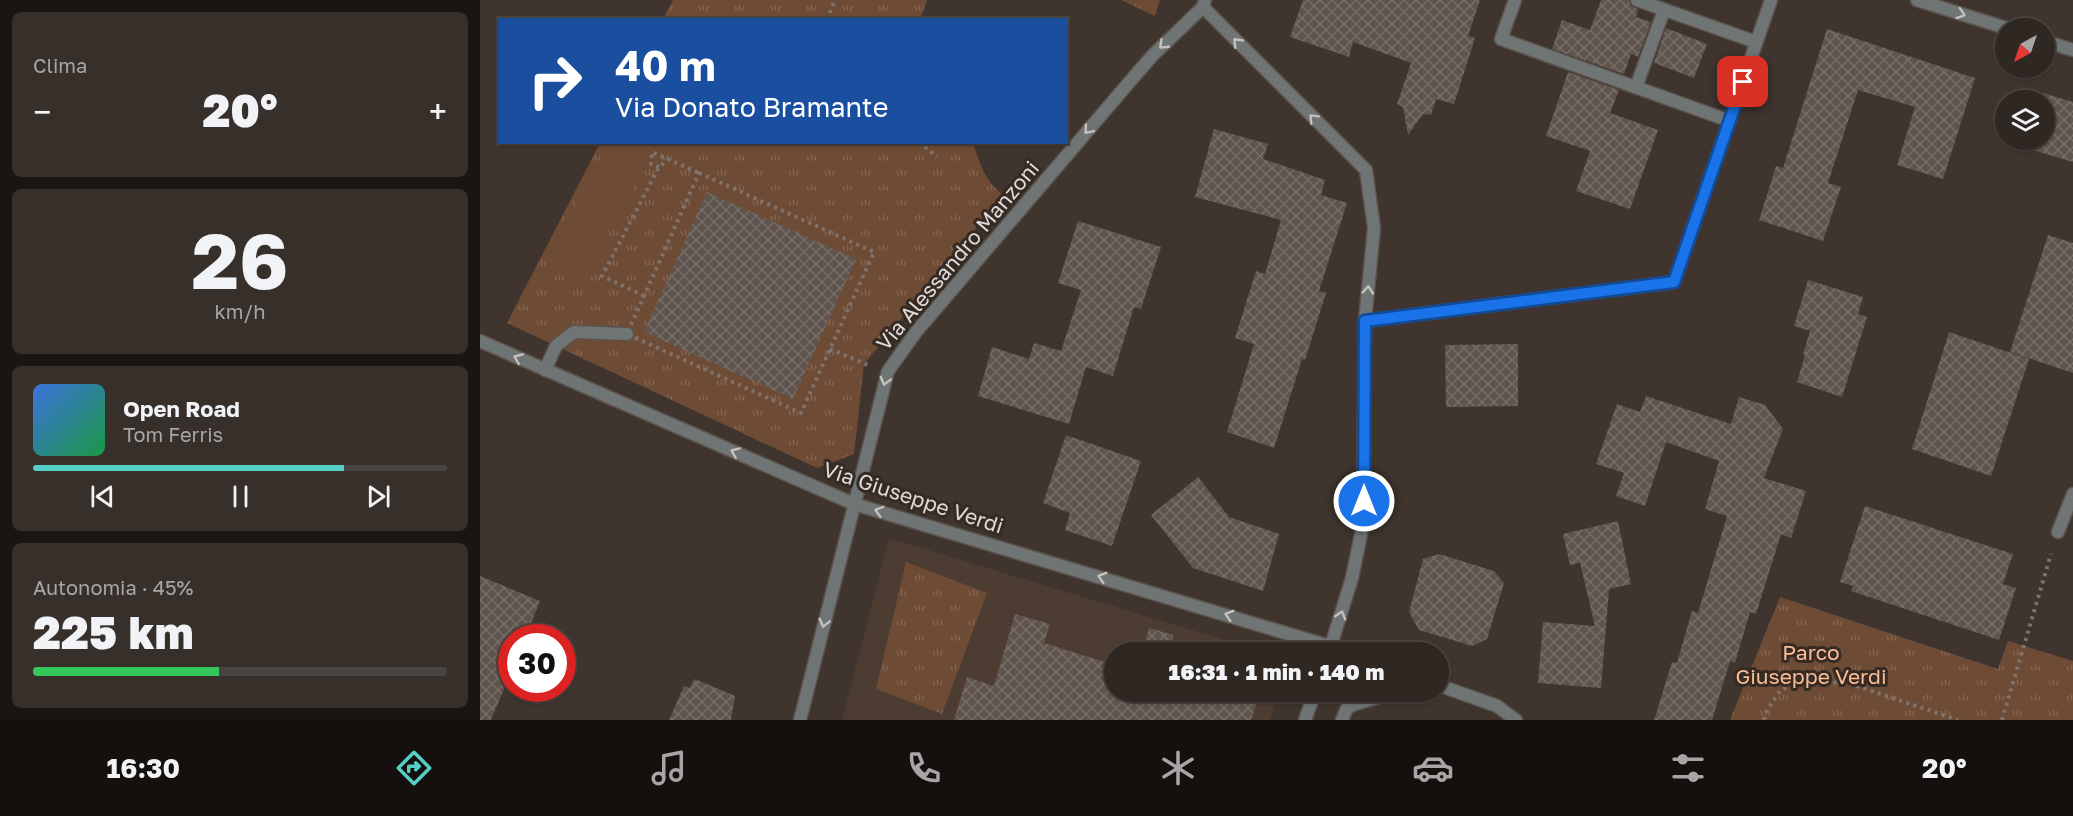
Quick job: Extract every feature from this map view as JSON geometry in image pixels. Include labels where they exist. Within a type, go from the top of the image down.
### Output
[{"type":"street","points":[[1515,0],[1501,39],[1730,121]]},
{"type":"street","points":[[1637,0],[1756,42]]},
{"type":"street","points":[[1365,321],[1674,282],[1771,0]]},
{"type":"street","points":[[1917,0],[1995,25]]},
{"type":"street","points":[[1204,3],[1366,170],[1374,228],[1365,321],[1364,524],[1352,578],[1332,642]]},
{"type":"street","name":"Via Alessandro Manzoni","points":[[800,720],[888,371],[916,332],[1118,95],[1204,3]]},
{"type":"street","points":[[1636,87],[1664,10]]},
{"type":"street","points":[[2055,44],[2073,50]]},
{"type":"street","points":[[545,369],[556,346],[574,332],[627,334]]},
{"type":"street","name":"Via Giuseppe Verdi","points":[[480,341],[854,504],[1307,642]]},
{"type":"street","points":[[2058,532],[2073,494]]},
{"type":"street","points":[[1449,689],[1497,706],[1516,720]]},
{"type":"street","points":[[1305,720],[1311,702]]},
{"type":"street","points":[[1342,720],[1347,708],[1362,702]]},
{"type":"path","points":[[828,18],[835,0]]},
{"type":"path","points":[[921,144],[937,157]]},
{"type":"path","points":[[659,167],[651,164],[652,152],[669,159],[874,252],[801,413],[627,334],[699,173]]},
{"type":"path","points":[[644,297],[602,276],[659,167],[669,159]]},
{"type":"path","points":[[830,349],[864,364]]},
{"type":"path","points":[[2002,720],[2058,532]]},
{"type":"path","points":[[1764,720],[1767,710],[1781,690],[1801,682],[1823,680],[1854,686],[1958,720]]},
{"type":"shaded area","points":[[889,538],[1231,642],[1104,642],[1104,702],[1276,702],[1270,720],[842,720]]},
{"type":"green space","points":[[673,0],[927,0],[920,18],[664,18]]},
{"type":"green space","points":[[1121,0],[1160,0],[1155,16]]},
{"type":"green space","points":[[599,144],[973,144],[987,178],[1003,195],[864,364],[854,454],[817,468],[507,323]]},
{"type":"green space","points":[[608,144],[656,144],[587,272],[550,252]]},
{"type":"green space","points":[[906,562],[987,593],[942,714],[876,689]]},
{"type":"green space","name":"Parco Giuseppe Verdi","points":[[1780,597],[1998,669],[2008,641],[2073,661],[2073,720],[1730,720]]},
{"type":"building","points":[[1303,0],[1480,0],[1468,36],[1475,38],[1454,104],[1436,99],[1431,115],[1423,114],[1408,135],[1403,107],[1397,104],[1411,63],[1353,42],[1349,57],[1290,37]]},
{"type":"building","points":[[1601,0],[1629,0],[1631,6],[1638,9],[1636,17],[1651,22],[1638,57],[1631,54],[1624,74],[1552,49],[1562,20],[1590,30]]},
{"type":"building","points":[[1666,28],[1707,44],[1694,78],[1654,63]]},
{"type":"building","points":[[1827,29],[1975,78],[1943,179],[1897,165],[1915,107],[1858,90],[1828,183],[1841,187],[1823,241],[1759,220],[1776,166],[1783,168]]},
{"type":"building","points":[[1568,72],[1619,90],[1610,113],[1658,130],[1630,209],[1576,191],[1590,151],[1546,136]]},
{"type":"building","points":[[2055,97],[2073,102],[2073,162],[2033,150],[2055,150]]},
{"type":"building","points":[[1214,129],[1268,144],[1263,159],[1325,180],[1321,195],[1347,203],[1319,291],[1326,293],[1274,448],[1227,432],[1254,344],[1235,338],[1256,271],[1265,274],[1281,220],[1195,197]]},
{"type":"building","points":[[707,192],[856,259],[793,399],[644,332]]},
{"type":"building","points":[[1078,221],[1161,247],[1141,309],[1134,307],[1113,376],[1086,367],[1069,424],[978,396],[992,347],[1029,359],[1034,343],[1061,351],[1081,290],[1058,283]]},
{"type":"building","points":[[2048,235],[2073,243],[2073,373],[2010,352]]},
{"type":"building","points":[[1808,280],[1863,297],[1858,314],[1867,317],[1842,397],[1797,382],[1810,331],[1794,326]]},
{"type":"building","points":[[1949,332],[2029,359],[1991,476],[1912,449]]},
{"type":"building","points":[[1518,344],[1518,406],[1446,407],[1445,345]]},
{"type":"building","points":[[1646,396],[1731,424],[1739,397],[1765,405],[1783,429],[1764,478],[1806,491],[1791,538],[1781,534],[1756,614],[1750,612],[1735,663],[1730,661],[1712,720],[1654,720],[1672,662],[1677,663],[1692,611],[1698,613],[1727,516],[1705,509],[1719,461],[1666,442],[1645,506],[1616,496],[1624,473],[1596,464],[1617,404],[1640,412]]},
{"type":"building","points":[[1066,435],[1141,461],[1112,546],[1065,530],[1070,513],[1043,503]]},
{"type":"building","points":[[1198,477],[1229,517],[1279,534],[1263,591],[1193,568],[1151,515]]},
{"type":"building","points":[[1865,506],[2013,554],[2003,584],[2016,588],[1999,640],[1851,591],[1853,586],[1840,582]]},
{"type":"building","points":[[1618,521],[1631,584],[1609,589],[1601,688],[1538,683],[1543,622],[1595,626],[1580,563],[1570,565],[1563,534]]},
{"type":"building","points":[[1439,554],[1494,571],[1504,583],[1487,639],[1472,646],[1419,630],[1409,612],[1423,559]]},
{"type":"building","points":[[480,576],[540,601],[531,624],[498,624],[499,702],[491,720],[480,720]]},
{"type":"building","points":[[1015,614],[1050,624],[1044,643],[1104,662],[1104,702],[1257,702],[1251,720],[954,720],[967,677],[994,686]]},
{"type":"building","points":[[1149,628],[1174,635],[1172,642],[1145,642]]},
{"type":"building","points":[[695,679],[735,696],[731,720],[669,720],[684,686],[689,688]]},
{"type":"route","points":[[1364,501],[1365,321],[1674,282],[1743,82]]}]
